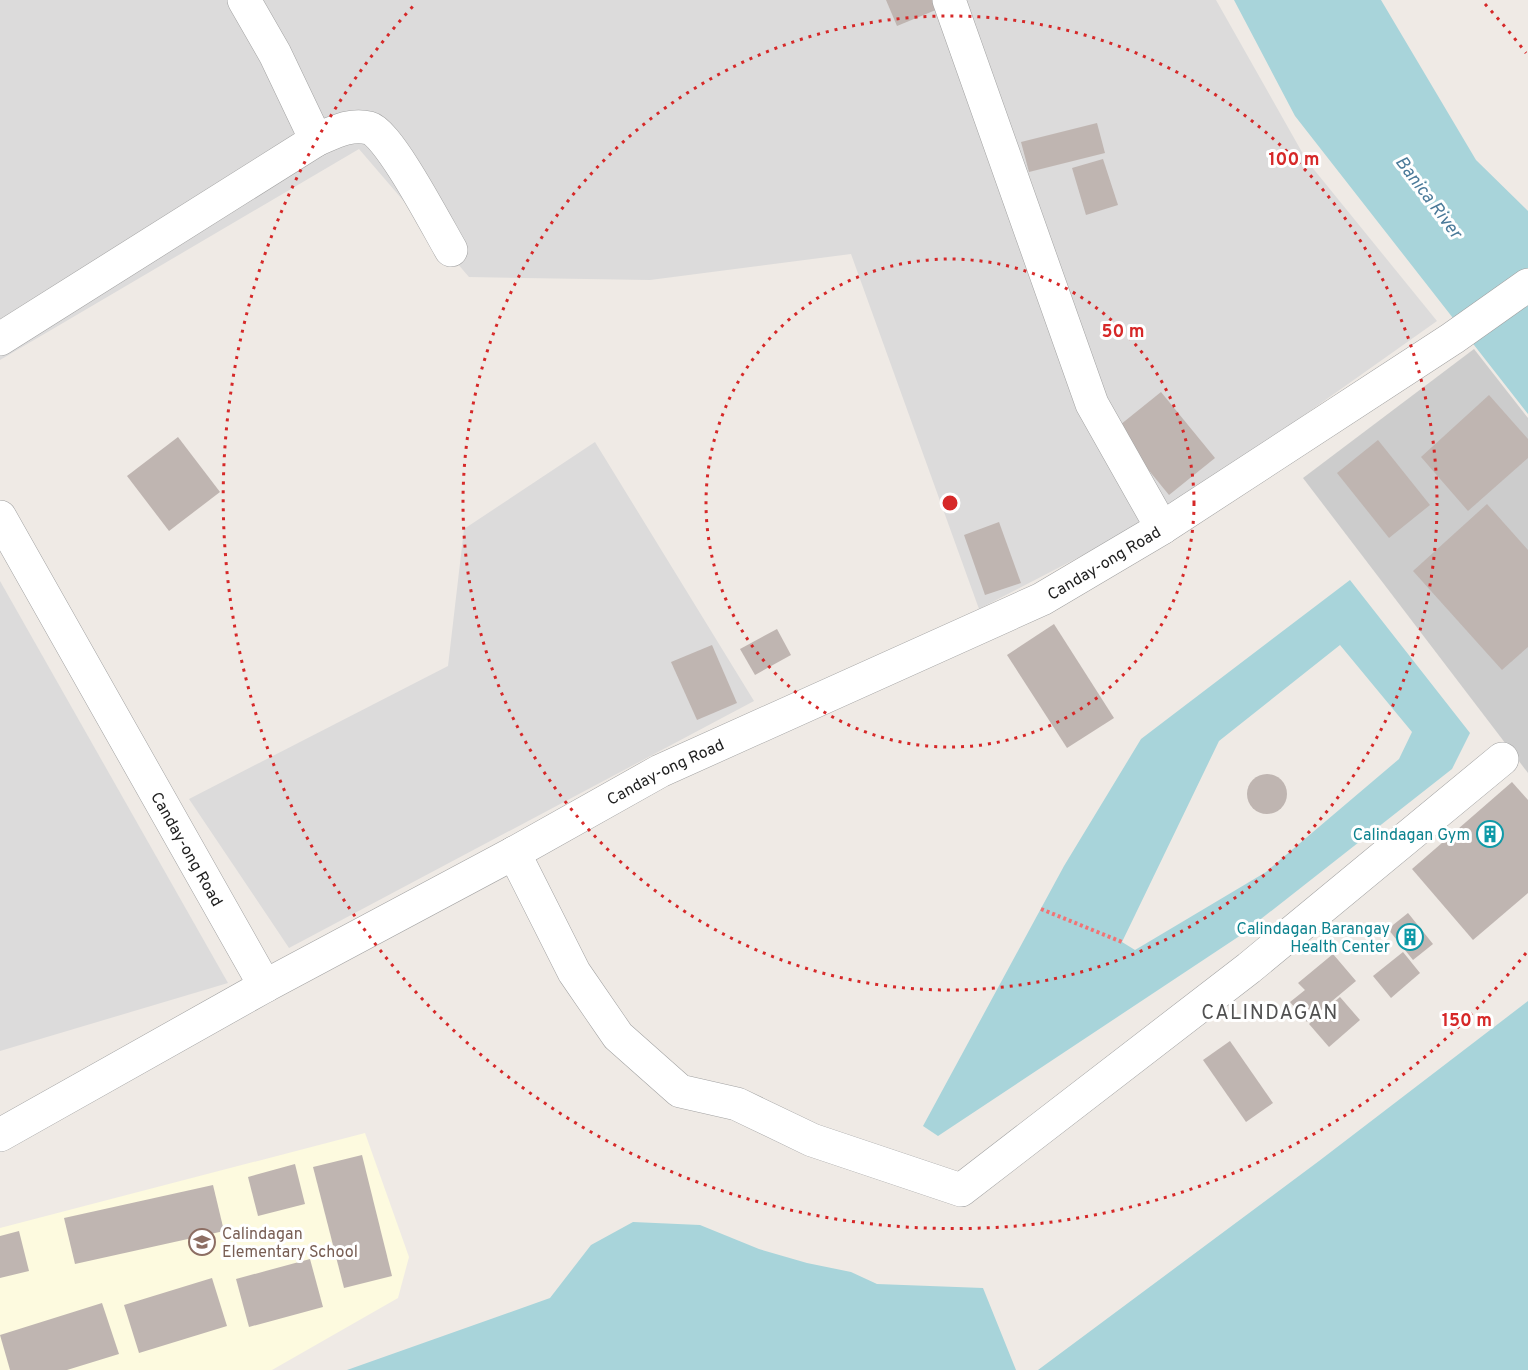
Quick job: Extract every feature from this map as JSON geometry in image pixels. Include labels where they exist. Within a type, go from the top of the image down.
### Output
[{"type":"street","points":[[244,0],[275,54],[316,140]]},
{"type":"street","points":[[949,0],[1092,404],[1162,528]]},
{"type":"street","points":[[0,339],[316,140],[346,127],[370,128],[388,144],[451,250]]},
{"type":"street","name":"Canday-ong Road","points":[[0,518],[265,986],[514,853],[660,771],[1042,599],[1162,528],[1453,338],[1528,285]]},
{"type":"street","points":[[514,853],[574,972],[618,1036],[680,1091],[737,1104],[812,1140],[961,1190],[1249,968],[1502,759]]},
{"type":"street","points":[[0,1135],[265,986]]},
{"type":"path","points":[[1041,909],[1122,942]]},
{"type":"shaded area","points":[[0,0],[1216,0],[1307,161],[1437,321],[1218,476],[1089,552],[979,609],[851,254],[650,280],[469,277],[359,149],[0,360]]},
{"type":"shaded area","points":[[1474,349],[1528,418],[1528,773],[1303,478]]},
{"type":"shaded area","points":[[595,442],[754,701],[289,948],[189,799],[448,666],[464,529]]},
{"type":"shaded area","points":[[0,581],[228,983],[0,1051]]},
{"type":"shaded area","name":"Calindagan Elementary School","points":[[365,1133],[409,1257],[398,1298],[272,1370],[0,1370],[0,1228]]},
{"type":"water","name":"Banica River","points":[[1234,0],[1381,0],[1476,160],[1528,211],[1528,414],[1295,116]]},
{"type":"water","points":[[1350,580],[1470,733],[1452,769],[1238,937],[938,1136],[923,1126],[1064,866],[1141,739]],"holes":[[[1340,645],[1412,732],[1399,759],[1266,872],[1135,950],[1122,942],[1219,741]]]},
{"type":"water","points":[[1528,1001],[1528,1370],[1038,1370],[1319,1161]]},
{"type":"water","points":[[633,1222],[700,1225],[759,1249],[807,1263],[851,1272],[877,1284],[983,1288],[1016,1370],[347,1370],[550,1298],[591,1245]]},
{"type":"building","points":[[886,0],[940,0],[943,7],[897,26]]},
{"type":"building","points":[[1097,123],[1105,153],[1029,172],[1021,142]]},
{"type":"building","points":[[1103,159],[1118,205],[1086,215],[1072,168]]},
{"type":"building","points":[[1161,392],[1215,458],[1169,495],[1115,429]]},
{"type":"building","points":[[1489,395],[1528,439],[1528,458],[1468,511],[1421,457]]},
{"type":"building","points":[[178,437],[220,492],[169,531],[127,476]]},
{"type":"building","points":[[1378,440],[1430,505],[1389,538],[1337,473]]},
{"type":"building","points":[[1487,504],[1528,550],[1528,647],[1502,670],[1413,571]]},
{"type":"building","points":[[999,522],[1021,583],[985,595],[964,535]]},
{"type":"building","points":[[1054,624],[1114,718],[1067,748],[1007,655]]},
{"type":"building","points":[[777,629],[791,655],[755,675],[740,649]]},
{"type":"building","points":[[712,645],[737,703],[697,720],[671,662]]},
{"type":"building","points":[[1267,774],[1281,780],[1287,794],[1281,808],[1267,814],[1253,808],[1247,794],[1253,780]]},
{"type":"building","name":"Calindagan Gym","points":[[1512,782],[1528,800],[1528,893],[1473,940],[1412,869]]},
{"type":"building","name":"Calindagan Barangay Health Center","points":[[1408,913],[1433,944],[1413,960],[1388,929]]},
{"type":"building","points":[[1403,952],[1420,973],[1391,998],[1373,976]]},
{"type":"building","points":[[1333,954],[1356,981],[1307,1022],[1290,1002],[1305,990],[1298,983]]},
{"type":"building","points":[[1340,997],[1360,1020],[1329,1047],[1309,1024]]},
{"type":"building","points":[[1230,1041],[1273,1103],[1246,1122],[1203,1060]]},
{"type":"building","points":[[362,1155],[392,1276],[344,1288],[313,1167]]},
{"type":"building","points":[[295,1164],[305,1204],[258,1216],[248,1177]]},
{"type":"building","points":[[213,1185],[224,1231],[75,1264],[64,1218]]},
{"type":"building","points":[[19,1231],[29,1271],[0,1278],[0,1236]]},
{"type":"building","points":[[310,1259],[323,1307],[249,1327],[236,1279]]},
{"type":"building","points":[[212,1278],[227,1326],[139,1353],[124,1305]]},
{"type":"building","points":[[102,1303],[119,1354],[67,1370],[10,1370],[0,1335]]},
{"type":"place","name":"Calindagan Gym","points":[[1490,834]]},
{"type":"place","name":"Calindagan Barangay Health Center","points":[[1410,937]]},
{"type":"place","name":"Calindagan Elementary School","points":[[202,1242]]},
{"type":"district","name":"CALINDAGAN","points":[[1270,1012]]}]
